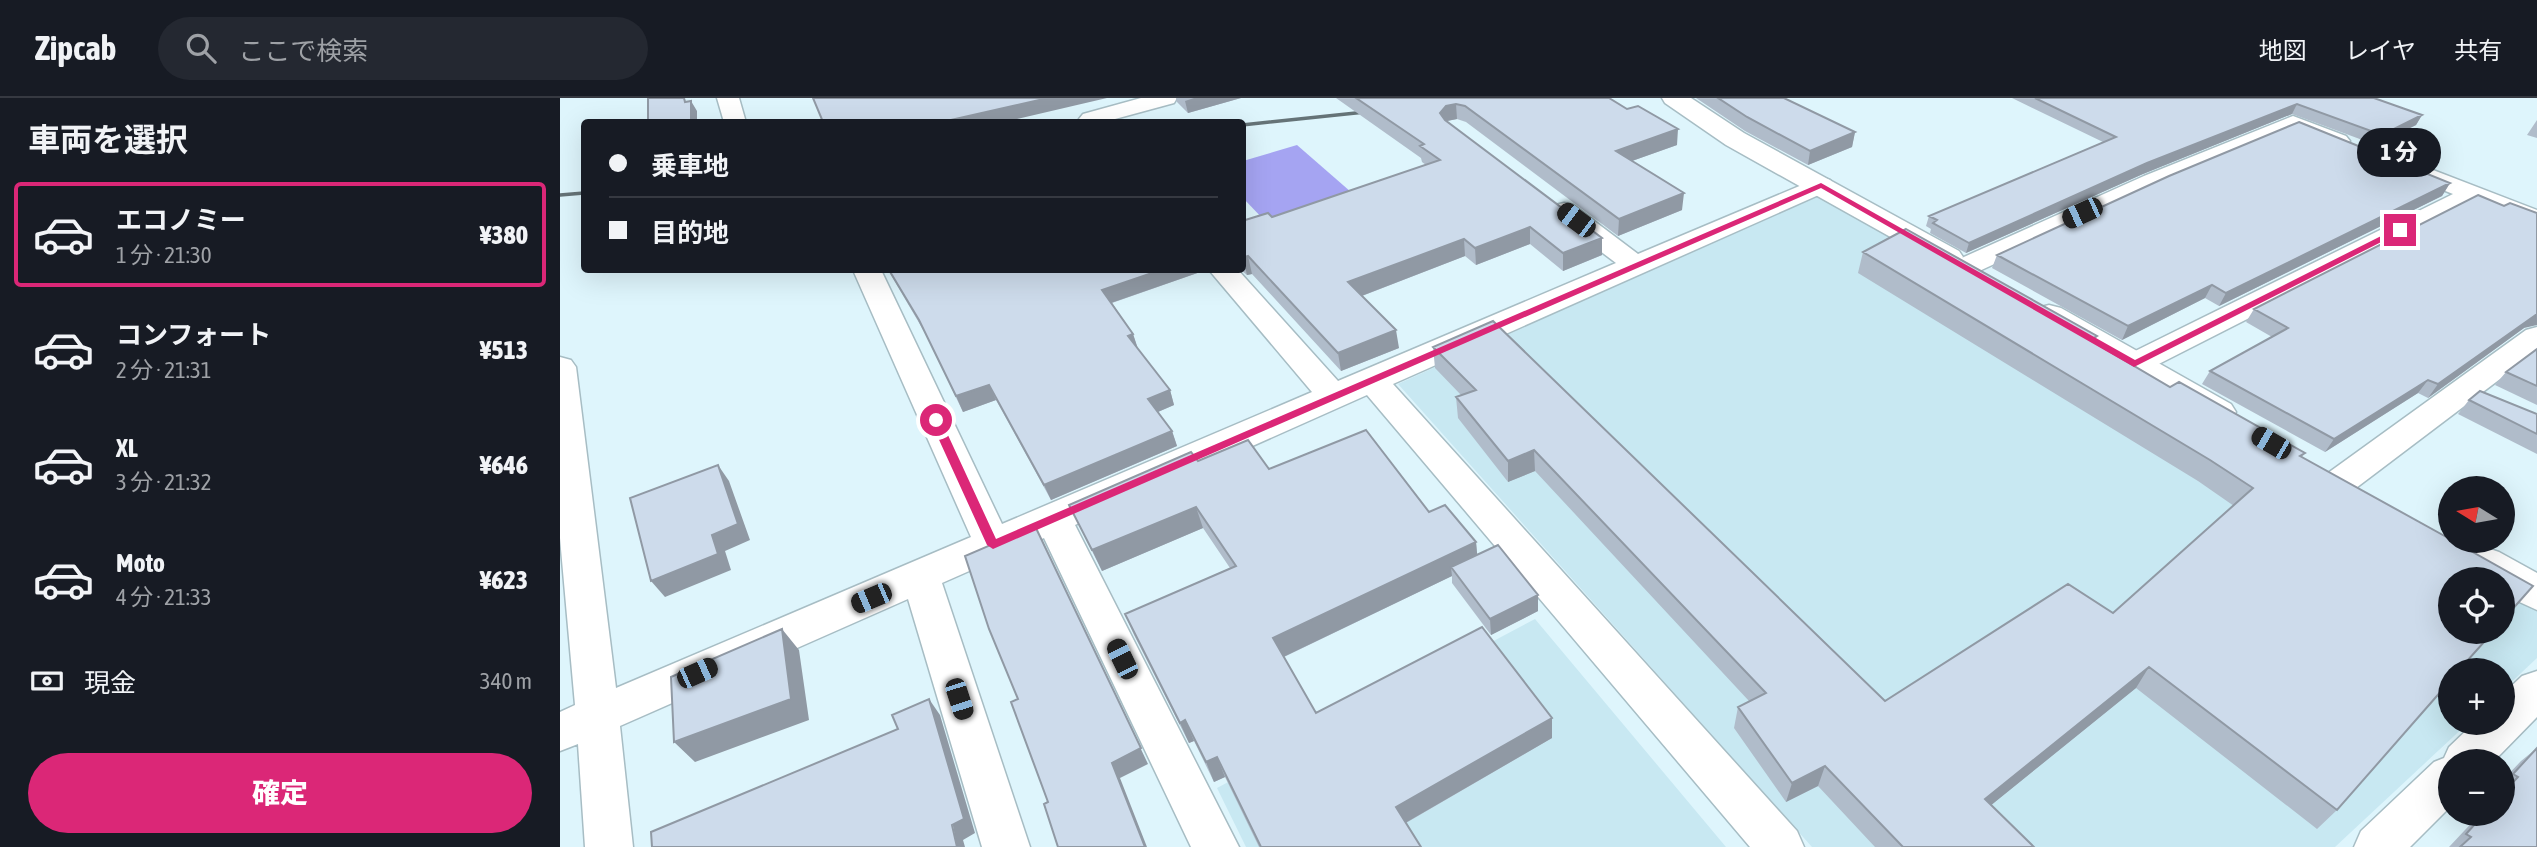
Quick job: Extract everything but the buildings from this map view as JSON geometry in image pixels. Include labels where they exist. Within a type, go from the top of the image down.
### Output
[{"type":"street","points":[[1073,98],[1090,119]]},
{"type":"street","points":[[1098,119],[1166,98]]},
{"type":"street","points":[[1674,98],[1735,139],[1821,185],[2243,426]]},
{"type":"street","points":[[1965,267],[2152,181],[2293,123],[2357,148]]},
{"type":"street","points":[[2383,158],[2537,219]]},
{"type":"street","points":[[579,724],[1821,185]]},
{"type":"street","points":[[1541,194],[1637,266]]},
{"type":"street","points":[[2134,364],[2473,194]]},
{"type":"street","points":[[868,273],[993,545]]},
{"type":"street","points":[[1226,273],[1334,396]]},
{"type":"street","points":[[2375,501],[2328,475],[2467,388],[2537,336]]},
{"type":"street","points":[[560,367],[579,724],[609,847]]},
{"type":"street","points":[[1373,381],[1780,847]]},
{"type":"street","points":[[2467,388],[2502,405]]},
{"type":"street","points":[[1054,518],[1214,847]]},
{"type":"street","points":[[2467,553],[2537,593]]},
{"type":"street","points":[[920,576],[1006,847]]},
{"type":"street","points":[[2477,749],[2537,690]]},
{"type":"street","points":[[2378,847],[2438,788]]},
{"type":"shaded area","points":[[1817,193],[2438,549],[2438,553],[2446,553],[2470,567],[2438,567],[2438,644],[2515,644],[2515,593],[2537,606],[2537,658],[2515,679],[2515,658],[2438,658],[2438,735],[2455,735],[2335,847],[1812,847],[1398,384]]},
{"type":"shaded area","points":[[1535,619],[1726,847],[1246,847],[1217,788]]},
{"type":"water","points":[[1297,145],[1351,192],[1265,221],[1246,201],[1246,160]]},
{"type":"railway","points":[[1246,125],[1375,111]]},
{"type":"railway","points":[[560,195],[581,193]]},
{"type":"route","points":[[936,420],[993,545],[1821,185],[2134,364],[2400,230]]}]
